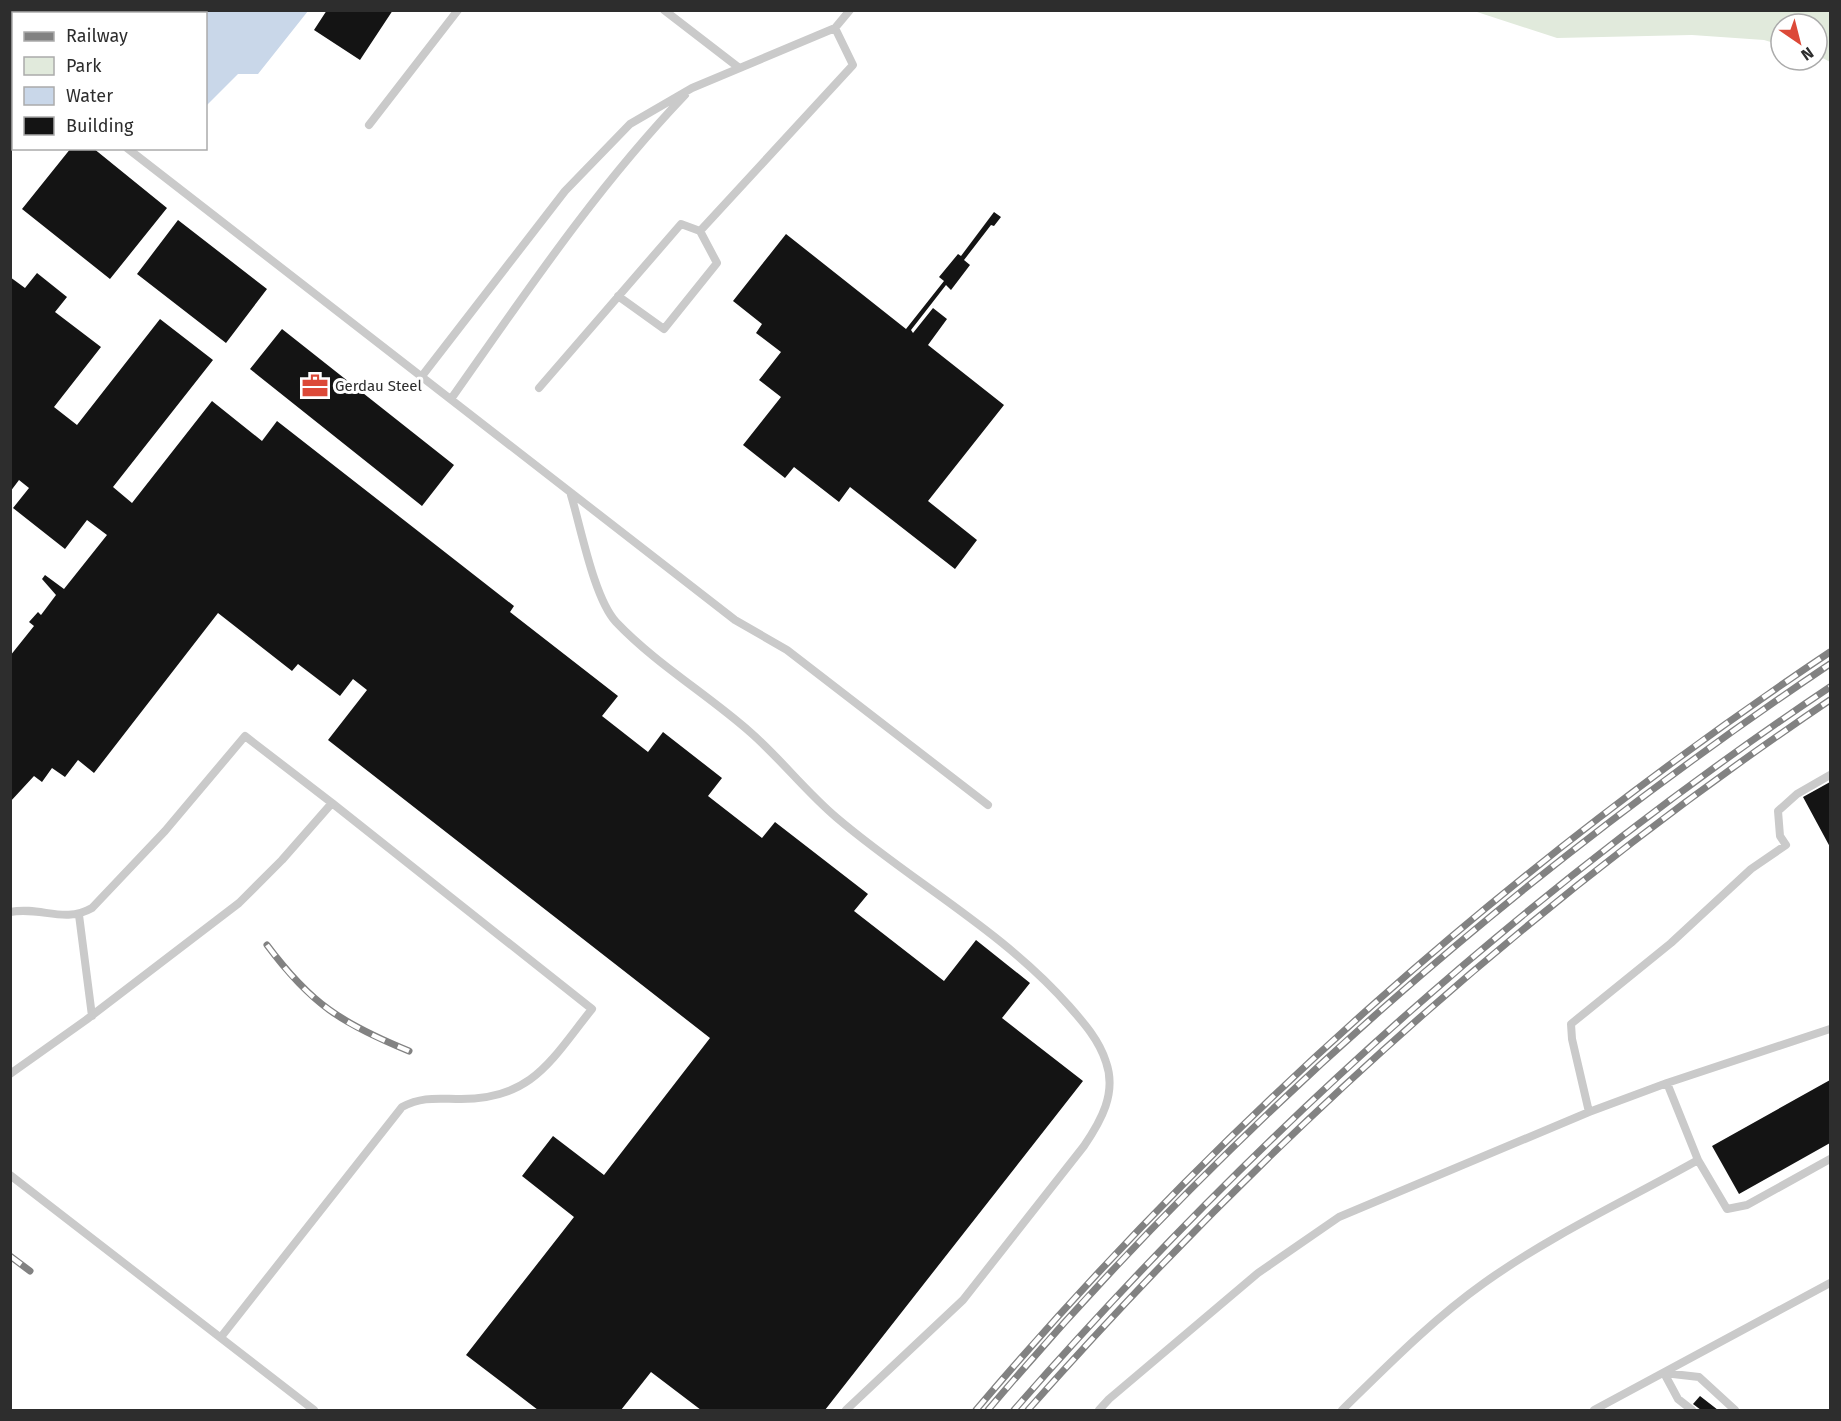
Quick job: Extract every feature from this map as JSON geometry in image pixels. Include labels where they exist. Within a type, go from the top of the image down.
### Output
[{"type":"lane","points":[[369,125],[458,10]]},
{"type":"lane","points":[[664,10],[738,68]]},
{"type":"lane","points":[[422,376],[565,191],[630,124],[692,88],[835,28],[850,10]]},
{"type":"lane","points":[[700,231],[853,65],[835,28]]},
{"type":"lane","points":[[451,399],[572,227],[638,144],[692,88]]},
{"type":"lane","points":[[130,150],[422,376],[571,495],[735,620],[787,650],[988,804]]},
{"type":"lane","points":[[539,388],[618,296],[681,224],[700,231],[717,263],[664,329],[618,296]]},
{"type":"lane","points":[[571,495],[599,589],[615,621],[750,731],[836,817],[1045,979],[1083,1022],[1100,1046],[1107,1064],[1110,1082],[1108,1104],[1097,1127],[1084,1146],[963,1300],[846,1410]]},
{"type":"lane","points":[[10,912],[25,909],[79,915],[92,908],[165,831],[246,736],[592,1009],[545,1068],[510,1093],[495,1097],[460,1099],[427,1097],[402,1107],[221,1338]]},
{"type":"lane","points":[[1589,1112],[1572,1039],[1571,1024],[1671,943],[1751,869],[1786,845],[1780,836],[1778,811],[1797,794],[1830,775]]},
{"type":"lane","points":[[10,1074],[92,1016],[239,903],[282,860],[332,803]]},
{"type":"lane","points":[[79,915],[92,1016]]},
{"type":"lane","points":[[1099,1410],[1109,1399],[1258,1274],[1339,1216],[1589,1112],[1667,1083],[1830,1029]]},
{"type":"lane","points":[[1667,1083],[1698,1160],[1727,1209],[1747,1205],[1830,1159]]},
{"type":"lane","points":[[1342,1410],[1419,1334],[1485,1283],[1539,1247],[1698,1160]]},
{"type":"lane","points":[[10,1174],[314,1410]]},
{"type":"lane","points":[[1594,1410],[1830,1282]]},
{"type":"lane","points":[[1664,1373],[1678,1399],[1692,1410]]},
{"type":"lane","points":[[1664,1373],[1699,1377],[1735,1410]]},
{"type":"green space","points":[[1474,11],[1830,11],[1830,62],[1829,12],[1769,12],[1769,41],[1692,35],[1557,38]]},
{"type":"water","points":[[180,10],[308,11],[258,74],[238,74],[207,105],[207,12],[181,12]]},
{"type":"building","points":[[327,10],[393,10],[360,60],[314,30]]},
{"type":"building","points":[[69,150],[95,150],[167,208],[110,279],[22,209]]},
{"type":"building","points":[[994,212],[1001,217],[994,226],[991,225],[964,260],[970,265],[951,290],[946,285],[911,330],[913,333],[933,308],[947,319],[928,345],[1004,405],[928,501],[977,540],[955,569],[850,487],[839,502],[794,467],[785,478],[743,445],[781,397],[759,380],[781,352],[756,333],[762,324],[733,301],[786,234],[906,329],[944,281],[939,277],[958,254],[961,256]]},
{"type":"building","points":[[178,220],[267,289],[226,343],[137,274]]},
{"type":"building","points":[[37,273],[67,297],[55,312],[101,347],[54,407],[77,425],[160,319],[213,360],[113,487],[132,503],[212,401],[262,441],[277,421],[514,606],[510,612],[618,696],[602,716],[648,752],[663,732],[722,778],[708,796],[762,838],[775,822],[868,894],[854,911],[944,981],[976,940],[1030,983],[1002,1018],[1083,1081],[825,1410],[701,1410],[651,1372],[621,1410],[538,1410],[466,1355],[574,1217],[522,1176],[553,1136],[604,1175],[710,1038],[328,740],[367,690],[353,679],[340,696],[298,664],[292,671],[218,613],[94,773],[78,760],[65,777],[52,768],[42,782],[34,776],[10,802],[10,656],[34,626],[29,622],[38,612],[41,615],[56,595],[42,579],[45,575],[64,589],[107,535],[87,520],[65,549],[13,508],[29,488],[19,480],[10,492],[10,277],[25,288]]},
{"type":"building","points":[[282,329],[454,465],[422,506],[250,369]]},
{"type":"building","points":[[1830,782],[1830,847],[1803,797]]},
{"type":"building","points":[[1830,1080],[1830,1143],[1739,1194],[1712,1146]]},
{"type":"building","points":[[1700,1396],[1718,1410],[1701,1410],[1693,1404]]},
{"type":"railway","points":[[976,1410],[1071,1303],[1169,1199],[1271,1098],[1377,1001],[1486,908],[1598,819],[1712,734],[1830,652]]},
{"type":"railway","points":[[988,1410],[1081,1304],[1178,1202],[1279,1103],[1383,1008],[1491,916],[1601,829],[1714,744],[1830,664]]},
{"type":"railway","points":[[1014,1410],[1200,1210],[1298,1114],[1398,1022],[1608,847],[1718,765],[1830,687]]},
{"type":"railway","points":[[1028,1410],[1118,1311],[1212,1214],[1308,1120],[1406,1030],[1508,942],[1613,858],[1720,777],[1830,700]]},
{"type":"railway","points":[[267,945],[298,983],[329,1010],[364,1031],[409,1051]]},
{"type":"railway","points":[[10,1256],[30,1271]]},
{"type":"place","name":"Gerdau Steel","points":[[315,386]]}]
